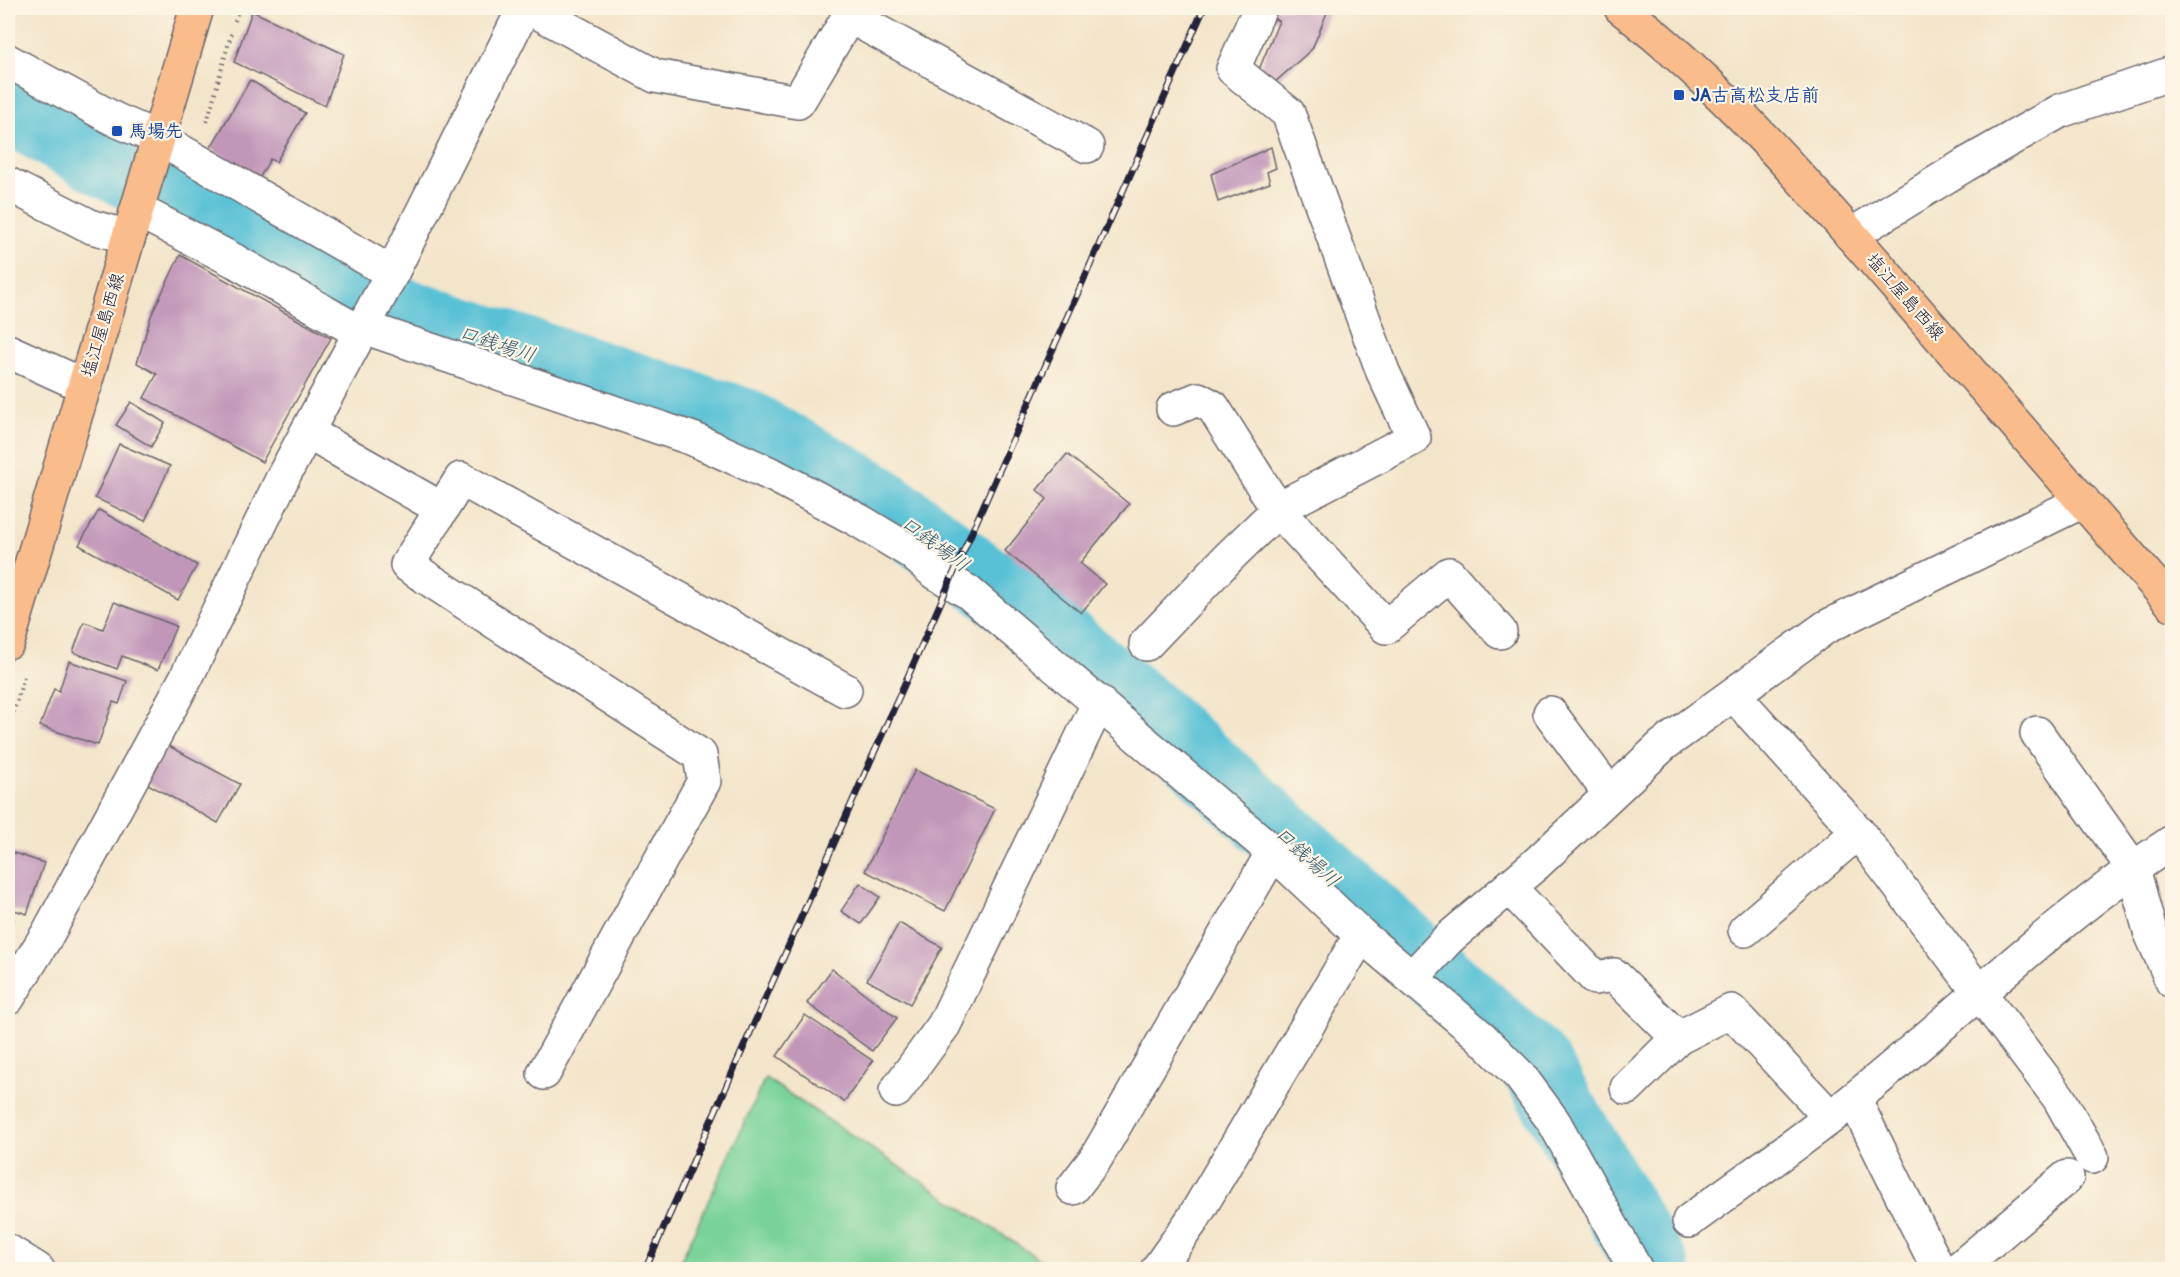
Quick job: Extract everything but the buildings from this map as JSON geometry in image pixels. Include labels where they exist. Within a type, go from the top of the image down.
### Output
[{"type":"main road","name":"塩江屋島西線","points":[[8,642],[197,8]]},
{"type":"main road","name":"塩江屋島西線","points":[[1621,8],[1647,27],[1707,83],[1778,155],[1851,235],[2172,604]]},
{"type":"street","points":[[8,998],[47,934],[187,676],[280,483],[391,276],[524,8]]},
{"type":"street","points":[[530,8],[655,76],[798,102],[849,16],[1087,146]]},
{"type":"street","points":[[1146,644],[1230,556],[1278,510],[1414,438],[1383,372],[1288,113],[1233,69],[1260,8]]},
{"type":"street","points":[[8,61],[391,276]]},
{"type":"street","points":[[1851,235],[1965,165],[2060,111],[2172,73]]},
{"type":"street","points":[[8,183],[92,227],[136,215],[235,261],[363,327],[693,439],[775,476],[858,520],[911,552],[933,571],[969,592],[1099,702],[1274,852],[1361,934],[1480,1036],[1520,1076],[1554,1122],[1636,1269]]},
{"type":"street","points":[[8,351],[85,386]]},
{"type":"street","points":[[1173,409],[1198,399],[1214,407],[1278,510],[1386,627],[1449,574],[1500,632]]},
{"type":"street","points":[[307,432],[442,508]]},
{"type":"street","points":[[544,1073],[704,780],[700,755],[407,565],[461,479],[845,690]]},
{"type":"street","points":[[1413,977],[1448,939],[1536,864],[1662,745],[1826,627],[2083,501]]},
{"type":"street","points":[[1734,695],[1858,832],[2059,1098],[2092,1157]]},
{"type":"street","points":[[896,1091],[944,1025],[1099,702]]},
{"type":"street","points":[[1550,713],[1610,794]]},
{"type":"street","points":[[2037,733],[2133,868],[2150,931],[2172,981]]},
{"type":"street","points":[[1745,930],[1858,832]]},
{"type":"street","points":[[1689,1221],[1842,1108],[1978,991],[2133,868],[2172,842]]},
{"type":"street","points":[[1073,1188],[1096,1158],[1274,852]]},
{"type":"street","points":[[1509,887],[1595,978],[1614,975],[1678,1038]]},
{"type":"street","points":[[1158,1269],[1193,1219],[1361,934]]},
{"type":"street","points":[[1627,1088],[1678,1038],[1731,1011],[1842,1108],[1939,1269]]},
{"type":"street","points":[[1957,1269],[2067,1177]]},
{"type":"street","points":[[8,1251],[38,1269]]},
{"type":"green space","points":[[765,1078],[1054,1269],[677,1269]]},
{"type":"waterway","name":"口銭場川","points":[[8,106],[95,156],[194,207],[335,286],[410,316],[742,423],[869,495],[1018,605],[1143,709],[1534,1063],[1655,1270]]},
{"type":"railway","points":[[645,1270],[1204,8]]},
{"type":"place","name":"JA古高松支店前","points":[[1679,95]]},
{"type":"place","name":"馬場先","points":[[117,131]]}]
